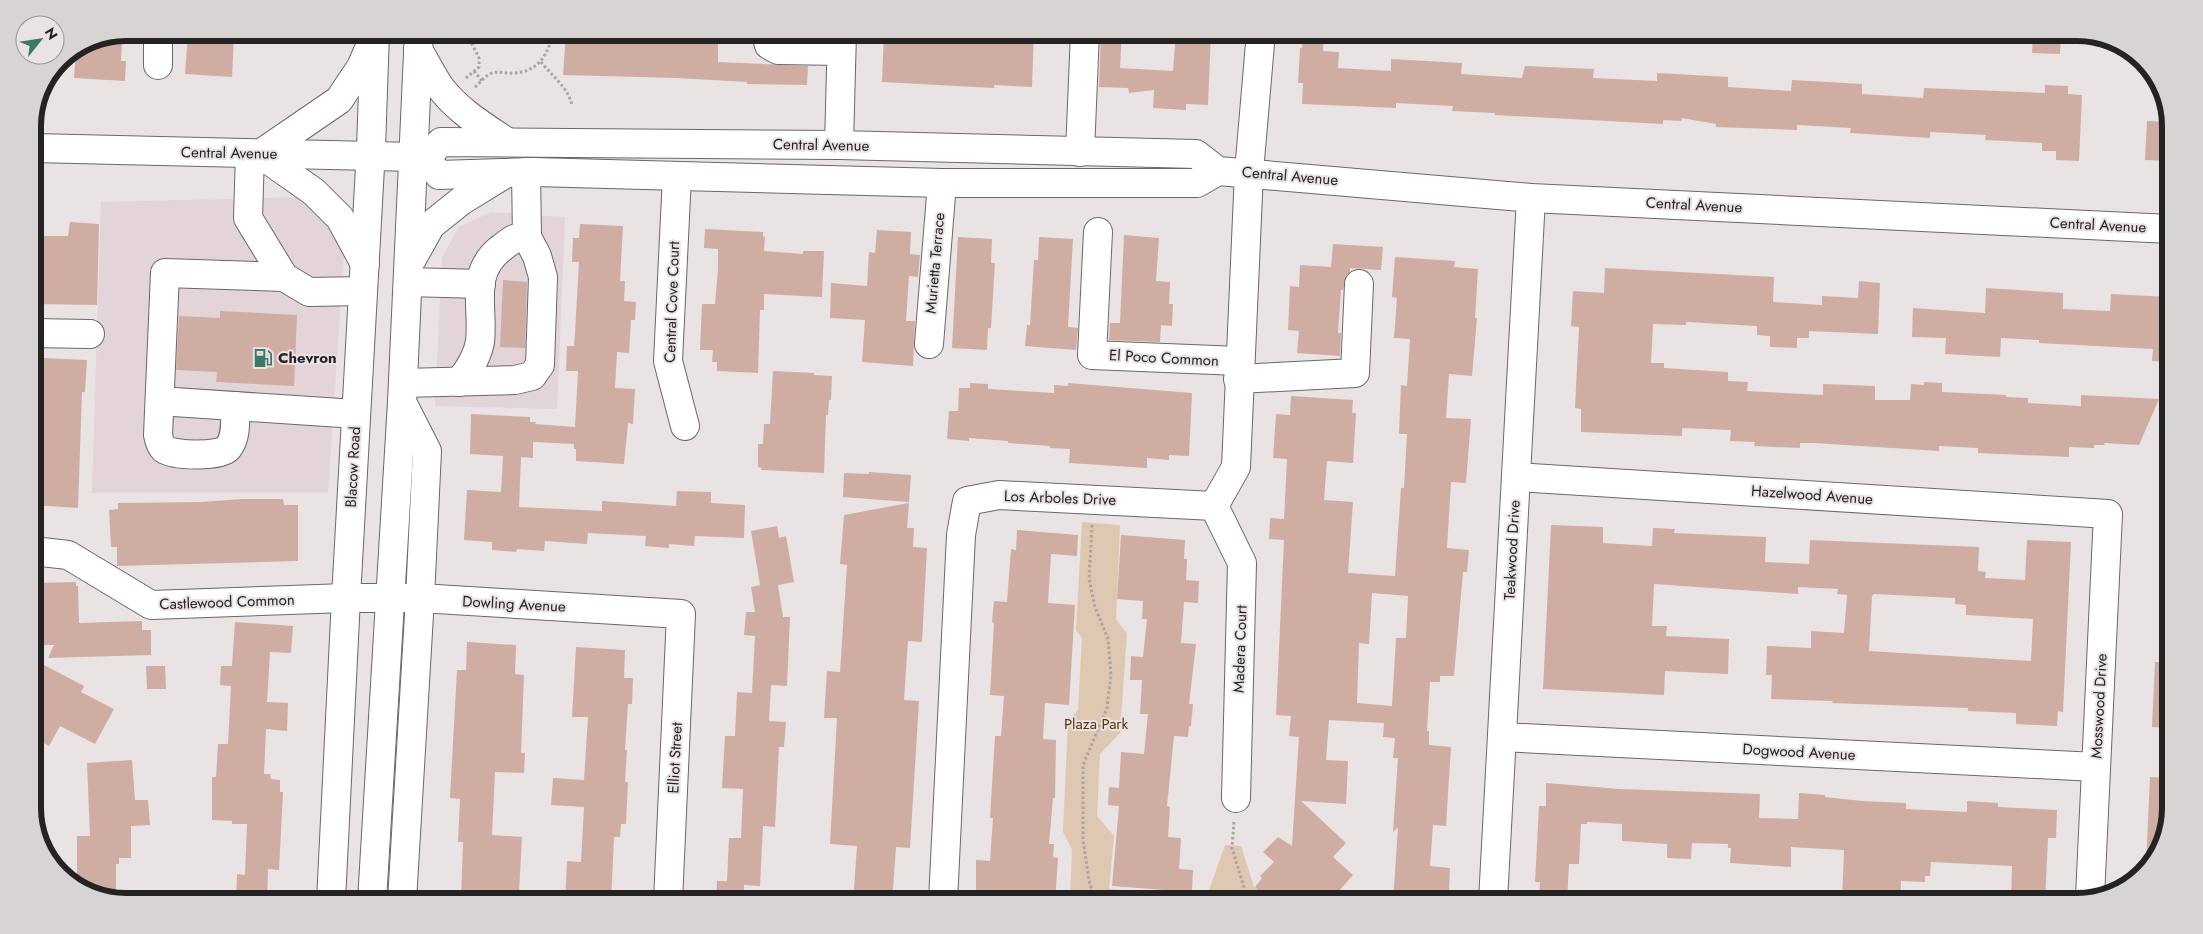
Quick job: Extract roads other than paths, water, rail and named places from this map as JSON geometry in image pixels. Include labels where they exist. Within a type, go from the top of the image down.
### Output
[{"type":"street","points":[[158,41],[158,65]]},
{"type":"street","points":[[255,154],[339,100],[361,67],[371,41]]},
{"type":"street","name":"Blacow Road","points":[[332,893],[346,598],[371,155],[375,41]]},
{"type":"street","points":[[419,41],[441,87],[465,113],[506,142]]},
{"type":"street","points":[[373,893],[409,274],[420,158],[419,41]]},
{"type":"street","points":[[768,41],[769,45],[778,50],[841,42],[839,145]]},
{"type":"street","points":[[1080,152],[1085,41]]},
{"type":"street","points":[[1214,506],[1236,467],[1239,370],[1250,172],[1260,41]]},
{"type":"street","name":"Central Avenue","points":[[420,158],[441,142],[839,145],[1196,154],[1218,171]]},
{"type":"street","name":"Central Avenue","points":[[41,148],[371,155],[420,158],[439,175],[517,172],[942,183],[1197,182],[1218,171],[1250,172],[1531,198],[2162,229]]},
{"type":"street","points":[[255,154],[314,192],[340,218],[365,264]]},
{"type":"street","points":[[255,154],[248,218],[284,277],[309,292],[363,292]]},
{"type":"street","points":[[403,393],[459,382],[515,380],[532,376],[540,365],[543,277],[537,256],[527,237],[517,172],[461,201],[431,225],[409,274]]},
{"type":"street","name":"Central Cove Court","points":[[677,176],[668,361],[685,426]]},
{"type":"street","name":"Murietta Terrace","points":[[929,344],[942,183]]},
{"type":"street","name":"Teakwood Drive","points":[[1493,893],[1531,198]]},
{"type":"street","name":"El Poco Common","points":[[1098,232],[1092,355],[1239,370]]},
{"type":"street","points":[[459,382],[472,366],[480,342],[481,275],[492,256],[516,237],[527,237]]},
{"type":"street","points":[[235,406],[234,433],[226,450],[219,453],[179,454],[165,449],[160,444],[159,425],[165,273],[284,277]]},
{"type":"street","points":[[409,274],[480,284]]},
{"type":"street","points":[[1239,370],[1355,373],[1359,284]]},
{"type":"street","points":[[41,333],[90,334]]},
{"type":"street","points":[[403,393],[427,451],[403,893]]},
{"type":"street","points":[[174,402],[356,414]]},
{"type":"street","name":"Hazelwood Avenue","points":[[1516,477],[2108,514]]},
{"type":"street","name":"Los Arboles Drive","points":[[943,893],[961,535],[967,501],[999,495],[1214,506]]},
{"type":"street","name":"Madera Court","points":[[1214,506],[1242,563],[1236,798]]},
{"type":"street","name":"Mosswood Drive","points":[[2090,891],[2108,514]]},
{"type":"street","name":"Castlewood Common","points":[[41,552],[68,555],[151,605],[346,598]]},
{"type":"street","name":"Dowling Avenue","points":[[346,598],[420,598],[681,614]]},
{"type":"street","name":"Elliot Street","points":[[668,893],[681,614]]},
{"type":"street","name":"Dogwood Avenue","points":[[1502,737],[2096,767]]},
{"type":"place","name":"Chevron","points":[[263,358]]},
{"type":"park label","name":"Plaza Park","points":[[1096,724]]}]
